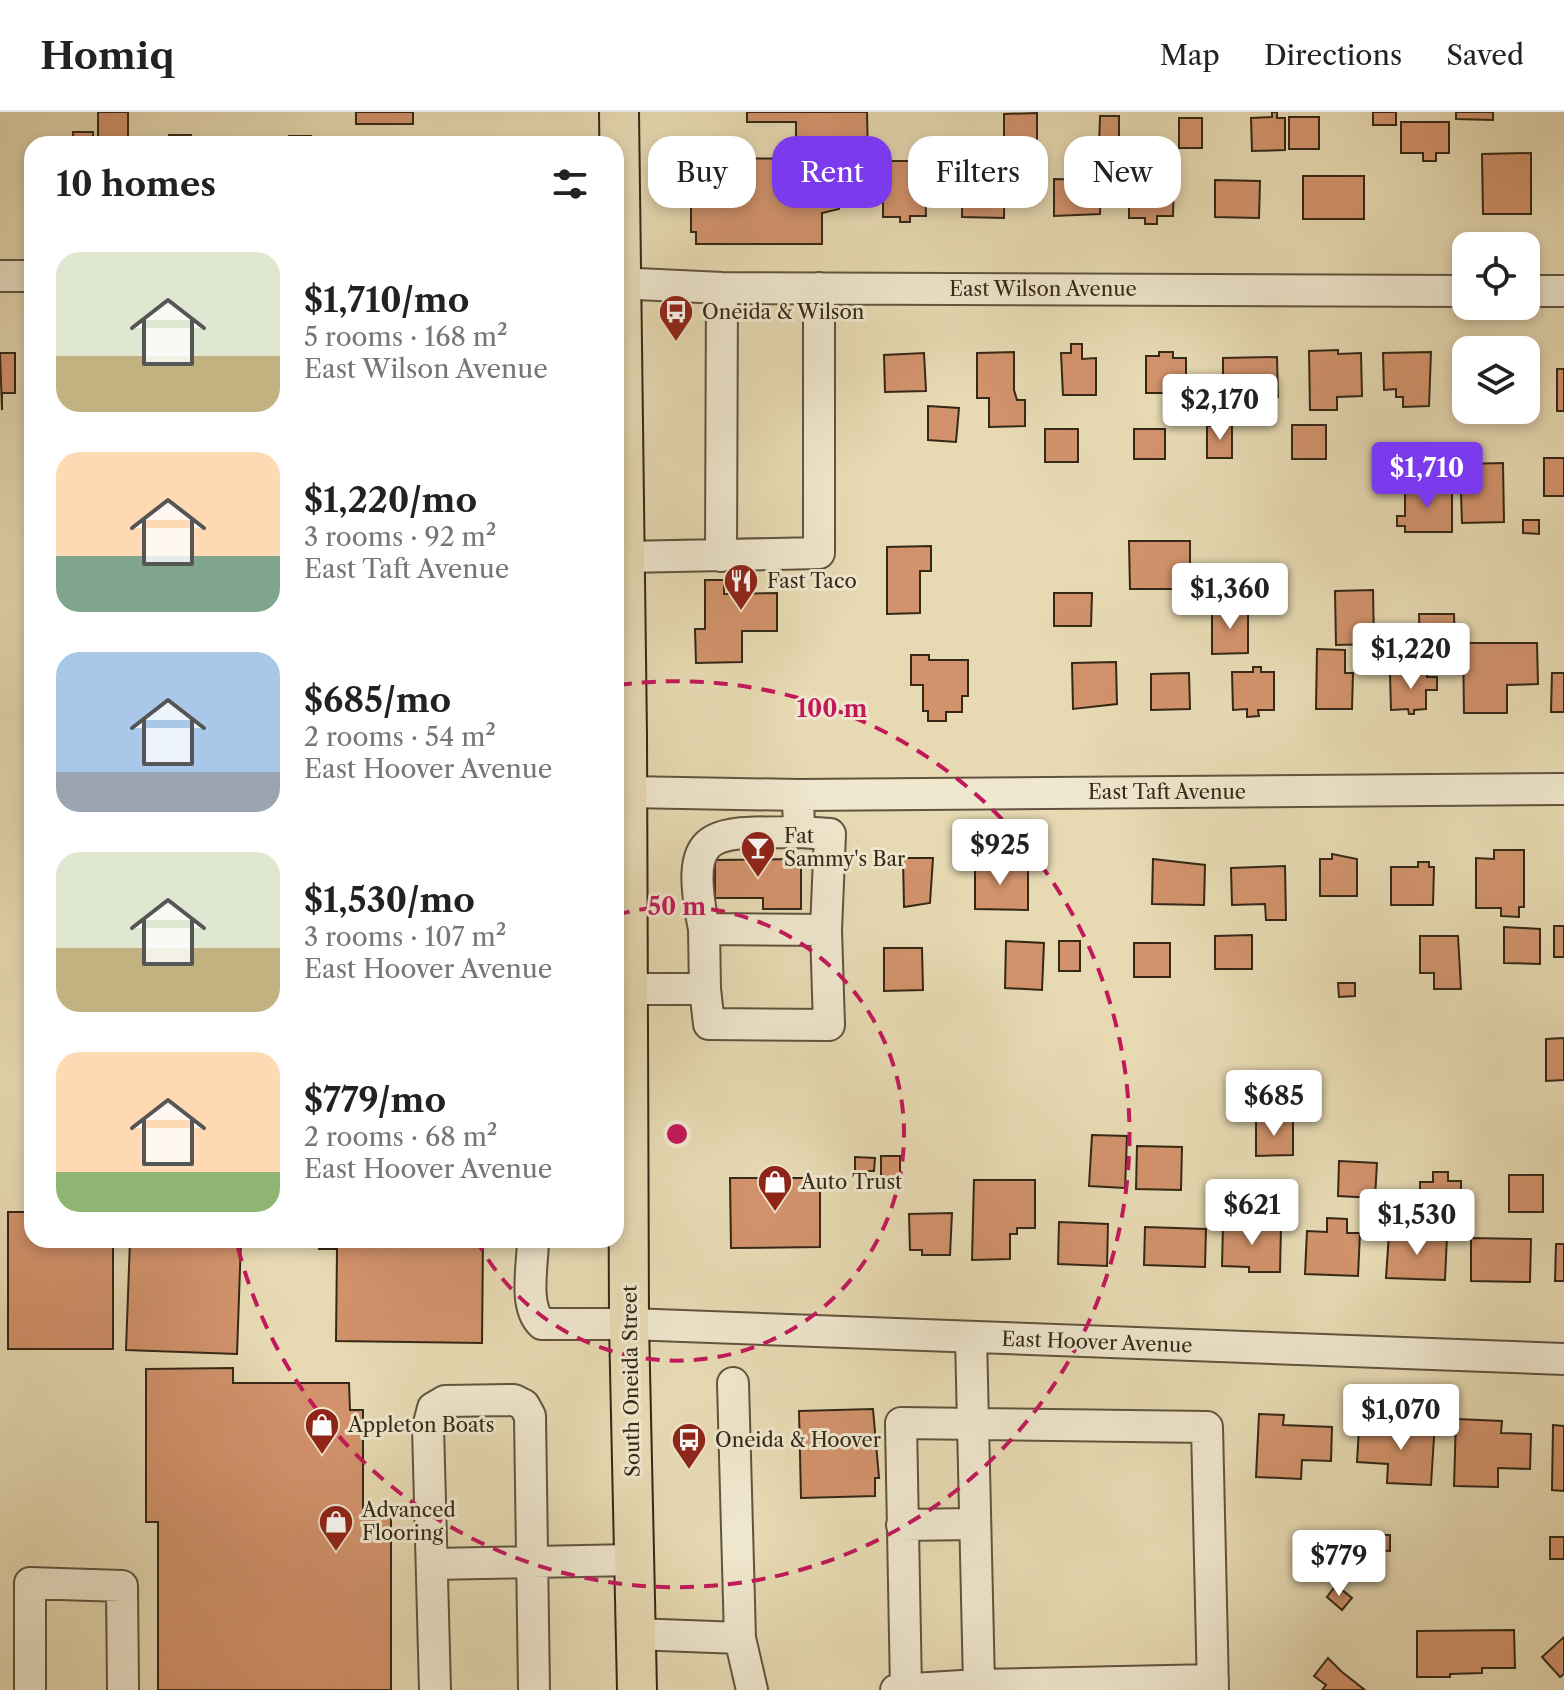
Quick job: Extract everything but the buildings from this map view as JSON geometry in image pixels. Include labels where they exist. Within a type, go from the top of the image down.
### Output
[{"type":"main road","name":"South Oneida Street","points":[[619,112],[619,136]]},
{"type":"main road","name":"South Oneida Street","points":[[624,557],[627,792],[624,824]]},
{"type":"main road","name":"South Oneida Street","points":[[624,1223],[637,1690]]},
{"type":"street","points":[[0,276],[24,276]]},
{"type":"street","name":"East Wilson Avenue","points":[[624,283],[722,288],[1452,291]]},
{"type":"street","points":[[721,556],[722,288]]},
{"type":"street","points":[[624,557],[819,553],[819,288]]},
{"type":"street","points":[[1540,291],[1564,291]]},
{"type":"street","name":"East Taft Avenue","points":[[627,792],[798,795],[1564,789]]},
{"type":"street","points":[[798,795],[799,832]]},
{"type":"street","points":[[799,832],[830,834],[826,930],[829,1025],[709,1024],[704,929],[697,876],[699,858],[706,845],[724,833],[799,832]]},
{"type":"street","points":[[704,929],[826,930]]},
{"type":"street","points":[[624,988],[705,989]]},
{"type":"street","name":"East Hoover Avenue","points":[[533,1248],[531,1305],[535,1317],[542,1324],[629,1324],[1564,1359]]},
{"type":"street","points":[[971,1337],[973,1524],[980,1688]]},
{"type":"street","points":[[733,1383],[740,1638],[752,1690]]},
{"type":"street","points":[[435,1690],[428,1427],[433,1408],[445,1401],[514,1400],[524,1405],[530,1416],[534,1690]]},
{"type":"street","points":[[896,1690],[906,1690],[980,1688],[1213,1685],[1207,1427],[901,1423],[906,1690]]},
{"type":"street","points":[[902,1525],[973,1524]]},
{"type":"street","points":[[432,1564],[633,1560]]},
{"type":"street","points":[[30,1690],[30,1583],[122,1586],[123,1690]]},
{"type":"street","points":[[634,1634],[740,1638]]},
{"type":"place","name":"Oneida & Wilson","points":[[676,343]]},
{"type":"place","name":"Fast Taco","points":[[741,612]]},
{"type":"place","name":"Fat Sammy's Bar","points":[[758,879]]},
{"type":"place","name":"Auto Trust","points":[[775,1213]]},
{"type":"place","name":"Appleton Boats","points":[[322,1456]]},
{"type":"place","name":"Oneida & Hoover","points":[[689,1471]]},
{"type":"place","name":"Advanced Flooring","points":[[336,1553]]}]
